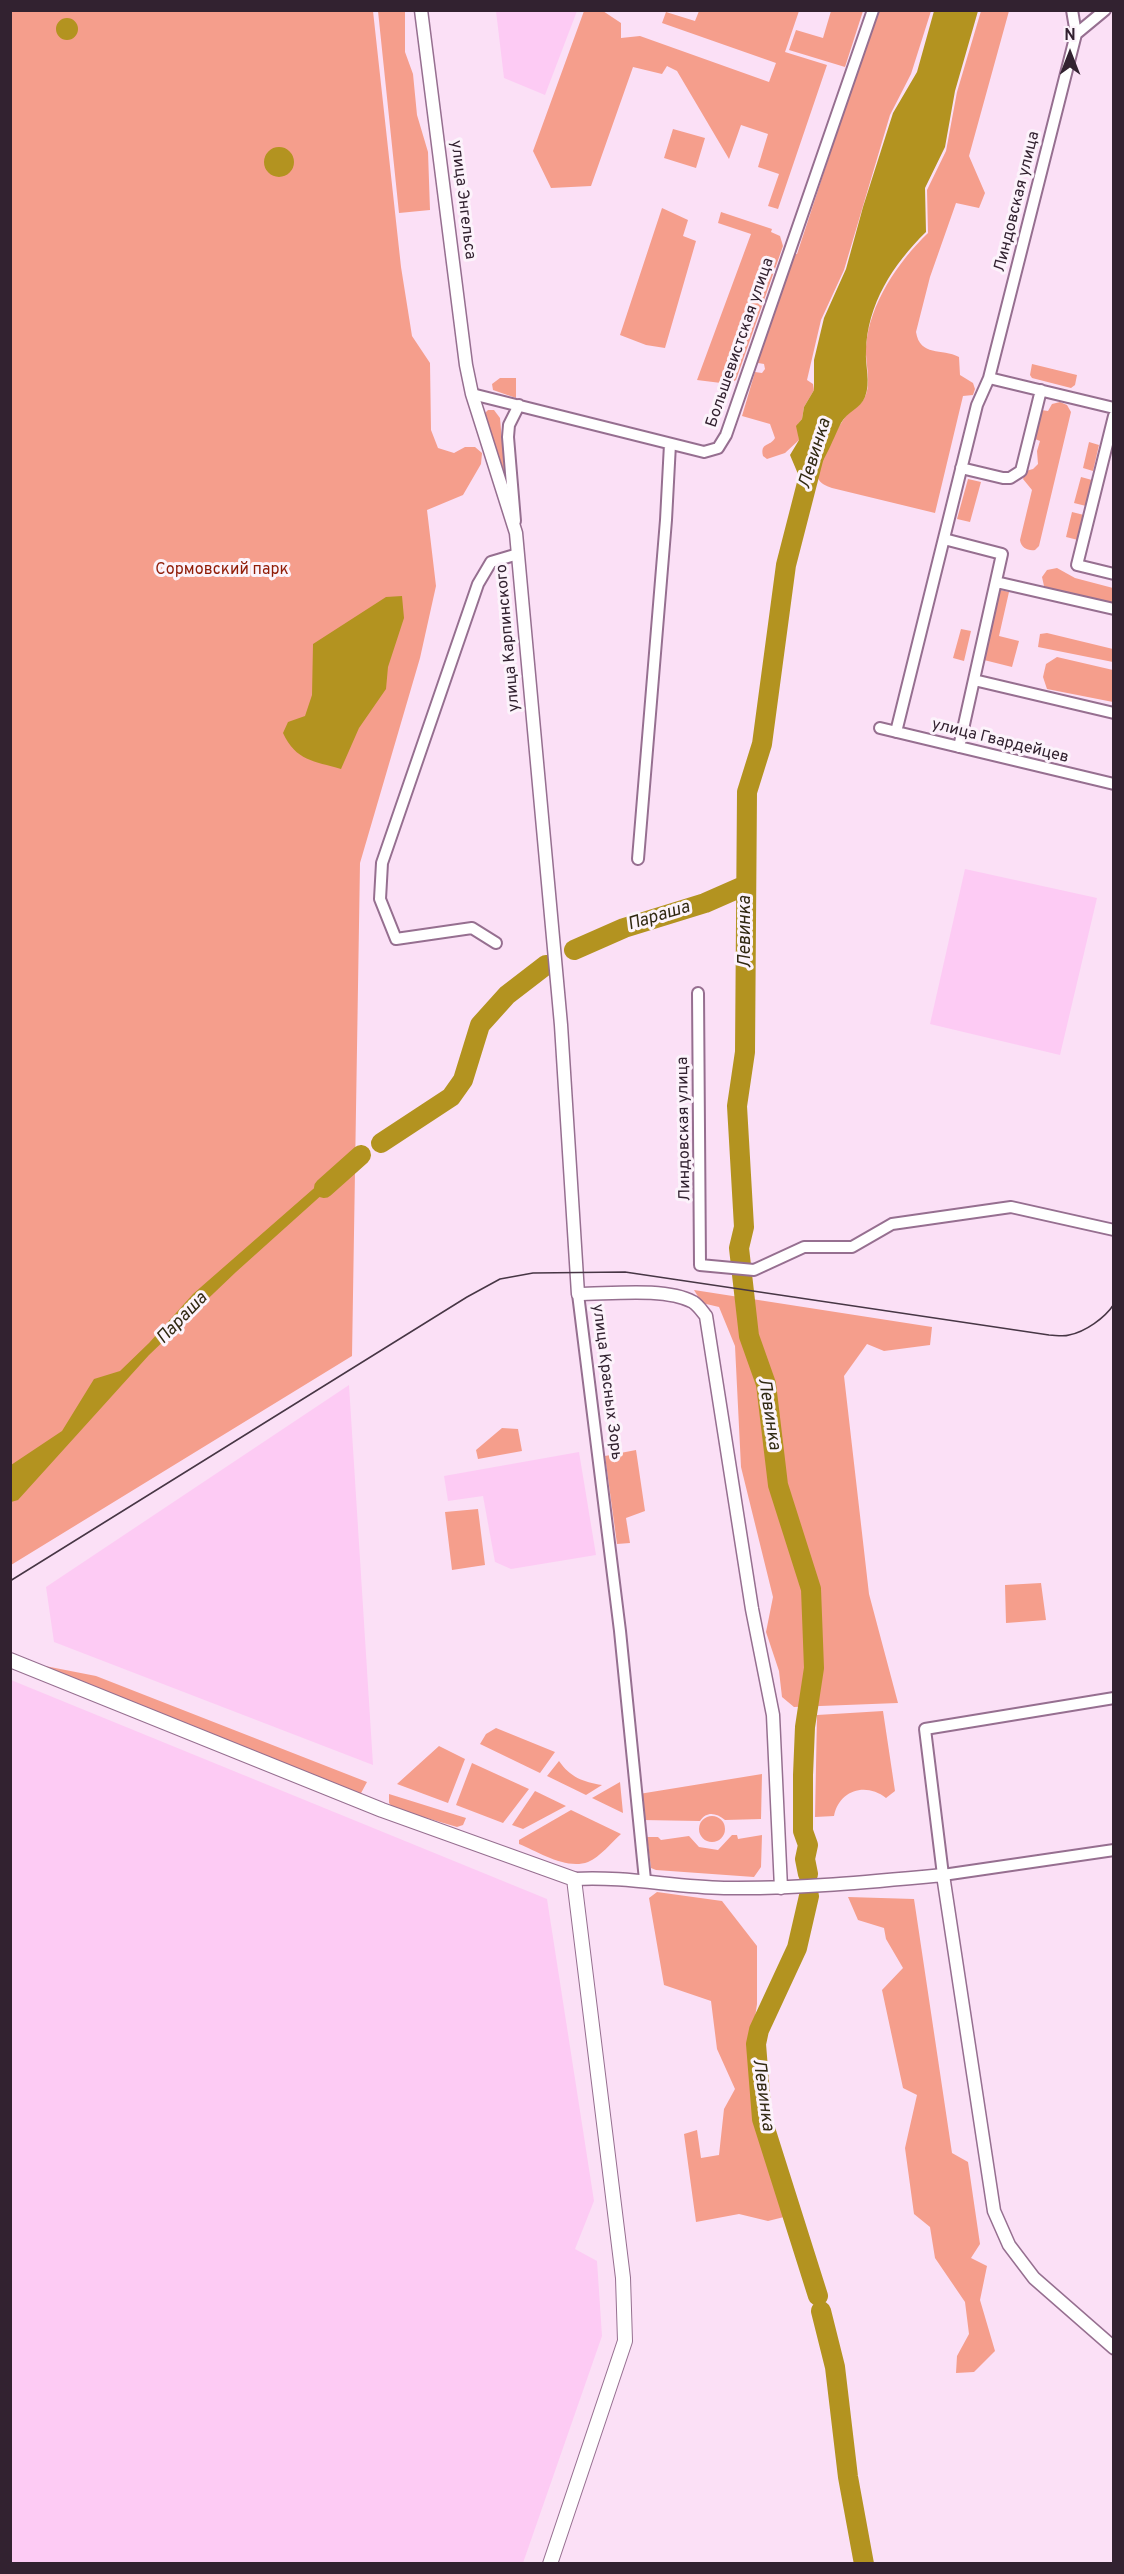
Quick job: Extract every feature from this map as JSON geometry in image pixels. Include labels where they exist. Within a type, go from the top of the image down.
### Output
[{"type":"main road","points":[[10,1660],[382,1810],[574,1879],[623,2278],[625,2342],[550,2564]]},
{"type":"street","name":"улица Энгельса","points":[[421,10],[466,365],[472,394]]},
{"type":"street","name":"Большевистская улица","points":[[472,394],[704,452],[718,448],[723,441],[873,10]]},
{"type":"street","name":"Линдовская улица","points":[[896,732],[977,405],[989,378],[1076,34],[1072,10]]},
{"type":"street","points":[[1076,34],[1104,10]]},
{"type":"street","points":[[989,378],[1113,408]]},
{"type":"street","points":[[961,468],[1003,478],[1010,478],[1021,471],[1041,390]]},
{"type":"street","name":"улица Карпинского","points":[[472,394],[516,533],[548,886]]},
{"type":"street","points":[[516,533],[508,437],[509,425],[519,405]]},
{"type":"street","points":[[1113,416],[1077,566],[1113,574]]},
{"type":"street","points":[[638,859],[666,520],[670,444]]},
{"type":"street","points":[[944,539],[1002,554],[959,747]]},
{"type":"street","points":[[496,943],[472,928],[396,939],[380,899],[382,863],[478,584],[491,562],[518,554]]},
{"type":"street","points":[[996,582],[1113,609]]},
{"type":"street","points":[[974,680],[1113,713]]},
{"type":"street","name":"улица Гвардейцев","points":[[880,728],[1113,784]]},
{"type":"street","name":"улица Красных Зорь","points":[[548,886],[561,1025],[578,1294],[620,1631],[645,1880]]},
{"type":"street","name":"Линдовская улица","points":[[698,993],[700,1265],[754,1270],[804,1247],[852,1247],[892,1224],[1011,1207],[1113,1230]]},
{"type":"street","points":[[578,1294],[659,1294],[694,1303],[706,1316],[772,1715],[781,1888]]},
{"type":"street","points":[[1113,1698],[925,1729],[943,1875],[994,2211],[1009,2245],[1034,2278],[1113,2348]]},
{"type":"street","points":[[574,1879],[609,1877],[721,1888],[781,1888],[943,1875],[1113,1850]]},
{"type":"shaded area","points":[[496,11],[577,11],[545,95],[504,78]]},
{"type":"shaded area","points":[[965,869],[1097,898],[1060,1055],[930,1024]]},
{"type":"shaded area","points":[[349,1385],[373,1765],[54,1642],[46,1587]]},
{"type":"shaded area","points":[[579,1452],[596,1555],[511,1569],[495,1562],[483,1496],[448,1501],[444,1476]]},
{"type":"shaded area","points":[[11,1680],[547,1899],[594,2201],[575,2249],[597,2261],[602,2336],[523,2563],[11,2563]]},
{"type":"green space","name":"Сормовский парк","points":[[11,11],[373,11],[401,267],[412,336],[430,363],[431,430],[438,448],[454,453],[465,447],[475,447],[482,453],[481,464],[463,495],[427,510],[436,586],[420,658],[360,863],[352,1356],[11,1565]]},
{"type":"green space","points":[[378,11],[405,11],[405,52],[413,74],[417,115],[428,152],[430,210],[399,213]]},
{"type":"green space","points":[[584,11],[603,11],[621,23],[621,38],[640,36],[769,82],[776,63],[662,23],[666,12],[695,21],[699,11],[799,11],[785,52],[827,65],[778,209],[768,206],[779,174],[758,167],[768,134],[741,125],[729,159],[677,71],[667,66],[662,74],[633,67],[591,186],[551,188],[533,151]]},
{"type":"green space","points":[[831,11],[863,11],[845,67],[789,50],[796,30],[823,38]]},
{"type":"green space","points":[[877,11],[931,11],[911,74],[890,115],[844,270],[821,320],[807,380],[813,384],[814,390],[804,407],[802,419],[798,424],[799,440],[785,453],[767,459],[763,456],[763,449],[775,438],[770,424],[742,416],[755,372],[762,373],[765,369],[764,364],[758,363],[761,347],[794,254],[797,254]]},
{"type":"green space","points":[[981,11],[1009,11],[969,156],[985,193],[979,208],[956,203],[930,277],[916,332],[918,340],[927,349],[959,357],[960,375],[973,383],[975,389],[973,395],[963,396],[935,513],[832,488],[820,482],[818,473],[843,421],[865,397],[868,385],[866,347],[868,331],[879,300],[896,270],[928,233],[927,190],[946,151],[957,92]]},
{"type":"green space","points":[[673,129],[705,138],[696,168],[664,158]]},
{"type":"green space","points":[[662,208],[688,220],[683,236],[696,241],[665,348],[646,345],[620,335]]},
{"type":"green space","points":[[721,212],[772,229],[771,232],[780,236],[783,246],[736,380],[729,384],[697,380],[751,234],[718,223]]},
{"type":"green space","points":[[1032,364],[1077,375],[1075,385],[1071,388],[1032,378],[1030,375]]},
{"type":"green space","points":[[500,378],[516,378],[516,398],[493,390],[492,384]]},
{"type":"green space","points":[[1060,402],[1067,405],[1071,412],[1039,546],[1035,550],[1030,550],[1023,547],[1020,540],[1032,490],[1023,479],[1026,471],[1038,464],[1037,451],[1040,441],[1035,439],[1041,410],[1048,411],[1052,404]]},
{"type":"green space","points":[[488,410],[494,410],[500,418],[505,476],[485,413]]},
{"type":"green space","points":[[1089,442],[1099,445],[1093,471],[1083,468]]},
{"type":"green space","points":[[1081,477],[1092,480],[1086,506],[1074,503]]},
{"type":"green space","points":[[968,479],[981,482],[970,522],[957,519]]},
{"type":"green space","points":[[1072,512],[1084,515],[1078,540],[1066,537]]},
{"type":"green space","points":[[1057,568],[1075,578],[1113,588],[1113,605],[1055,592],[1044,586],[1042,577],[1047,570]]},
{"type":"green space","points":[[1000,590],[1009,592],[999,636],[1019,641],[1012,667],[984,660]]},
{"type":"green space","points":[[961,629],[971,631],[964,661],[953,658]]},
{"type":"green space","points":[[1047,633],[1113,649],[1113,662],[1038,647],[1040,634]]},
{"type":"green space","points":[[1057,657],[1113,670],[1113,702],[1047,689],[1043,677],[1046,664]]},
{"type":"green space","points":[[694,1290],[932,1327],[930,1345],[884,1351],[867,1344],[844,1376],[869,1594],[898,1703],[794,1707],[782,1697],[779,1671],[766,1632],[773,1597],[741,1467],[735,1346],[719,1307],[702,1303]]},
{"type":"green space","points":[[502,1428],[518,1429],[522,1451],[478,1459],[476,1450]]},
{"type":"green space","points":[[636,1450],[645,1511],[626,1518],[630,1543],[617,1544],[605,1456]]},
{"type":"green space","points":[[478,1509],[485,1565],[452,1570],[445,1512]]},
{"type":"green space","points":[[1041,1583],[1046,1620],[1006,1623],[1005,1585]]},
{"type":"green space","points":[[45,1666],[96,1676],[367,1782],[360,1795]]},
{"type":"green space","points":[[883,1711],[895,1791],[886,1798],[870,1790],[854,1791],[841,1800],[834,1816],[815,1817],[817,1715]]},
{"type":"green space","points":[[496,1728],[555,1752],[540,1773],[480,1744],[486,1734]]},
{"type":"green space","points":[[439,1746],[465,1759],[448,1803],[397,1784]]},
{"type":"green space","points":[[559,1761],[578,1778],[602,1785],[586,1795],[547,1776]]},
{"type":"green space","points":[[472,1763],[529,1789],[503,1823],[456,1805]]},
{"type":"green space","points":[[762,1774],[761,1819],[725,1820],[712,1814],[700,1821],[642,1820],[639,1794]]},
{"type":"green space","points":[[620,1782],[623,1813],[592,1798]]},
{"type":"green space","points":[[535,1791],[566,1806],[523,1829],[512,1825]]},
{"type":"green space","points":[[389,1794],[466,1818],[463,1825],[457,1827],[393,1808],[389,1803]]},
{"type":"green space","points":[[571,1810],[621,1834],[597,1857],[580,1864],[562,1862],[519,1844],[519,1840]]},
{"type":"green space","points":[[712,1816],[721,1820],[725,1829],[721,1838],[712,1842],[703,1838],[699,1829],[703,1820]]},
{"type":"green space","points":[[732,1835],[737,1835],[738,1839],[762,1835],[761,1867],[754,1877],[651,1868],[647,1837],[658,1837],[661,1840],[689,1836],[699,1847],[718,1850]]},
{"type":"green space","points":[[657,1892],[722,1901],[757,1946],[757,2004],[751,2045],[757,2121],[788,2216],[768,2221],[739,2214],[696,2222],[684,2134],[697,2130],[701,2158],[719,2155],[724,2109],[735,2089],[717,2049],[711,2001],[664,1985],[649,1898]]},
{"type":"green space","points":[[848,1897],[914,1899],[952,2153],[968,2162],[980,2244],[971,2258],[987,2266],[980,2300],[995,2351],[974,2372],[956,2373],[957,2356],[969,2334],[965,2302],[935,2258],[930,2227],[914,2214],[905,2148],[917,2095],[903,2088],[882,1990],[903,1968],[886,1939],[884,1928],[858,1920]]},
{"type":"water","points":[[934,11],[978,11],[955,91],[945,147],[925,188],[926,232],[903,258],[884,286],[871,318],[866,357],[868,386],[865,397],[841,423],[821,464],[807,480],[798,474],[790,455],[799,440],[796,426],[802,419],[804,407],[814,390],[814,360],[824,318],[846,269],[893,113],[917,72]]},
{"type":"water","points":[[67,18],[77,25],[78,29],[71,39],[67,40],[57,33],[56,29],[63,19]]},
{"type":"water","points":[[279,147],[290,151],[294,162],[290,173],[279,177],[268,173],[264,162],[268,151]]},
{"type":"water","points":[[402,596],[404,618],[388,667],[386,689],[359,728],[341,769],[300,755],[283,733],[288,722],[305,716],[312,695],[313,644],[386,597]]},
{"type":"water","points":[[344,1162],[344,1175],[236,1272],[149,1355],[18,1500],[11,1502],[11,1465],[62,1431],[94,1379],[120,1371],[193,1294]]},
{"type":"waterway","name":"Левинка","points":[[808,1874],[805,1859],[808,1845],[803,1831],[803,1775],[805,1727],[814,1668],[811,1589],[778,1485],[766,1384],[749,1336],[739,1248],[744,1227],[737,1106],[745,1052],[747,792],[762,744],[786,565],[814,456]]},
{"type":"waterway","name":"Параша","points":[[574,950],[624,928],[705,903],[746,885]]},
{"type":"waterway","name":"Параша","points":[[381,1143],[451,1097],[463,1080],[480,1025],[507,995],[546,965]]},
{"type":"waterway","name":"Параша","points":[[324,1188],[361,1155]]},
{"type":"waterway","name":"Левинка","points":[[809,1896],[797,1948],[759,2030],[756,2044],[762,2119],[818,2296]]},
{"type":"waterway","name":"Левинка","points":[[821,2311],[835,2367],[848,2477],[864,2564]]},
{"type":"tram line","points":[[10,1581],[467,1297],[500,1279],[533,1273],[625,1272],[1062,1336],[1088,1328],[1114,1304]]}]
